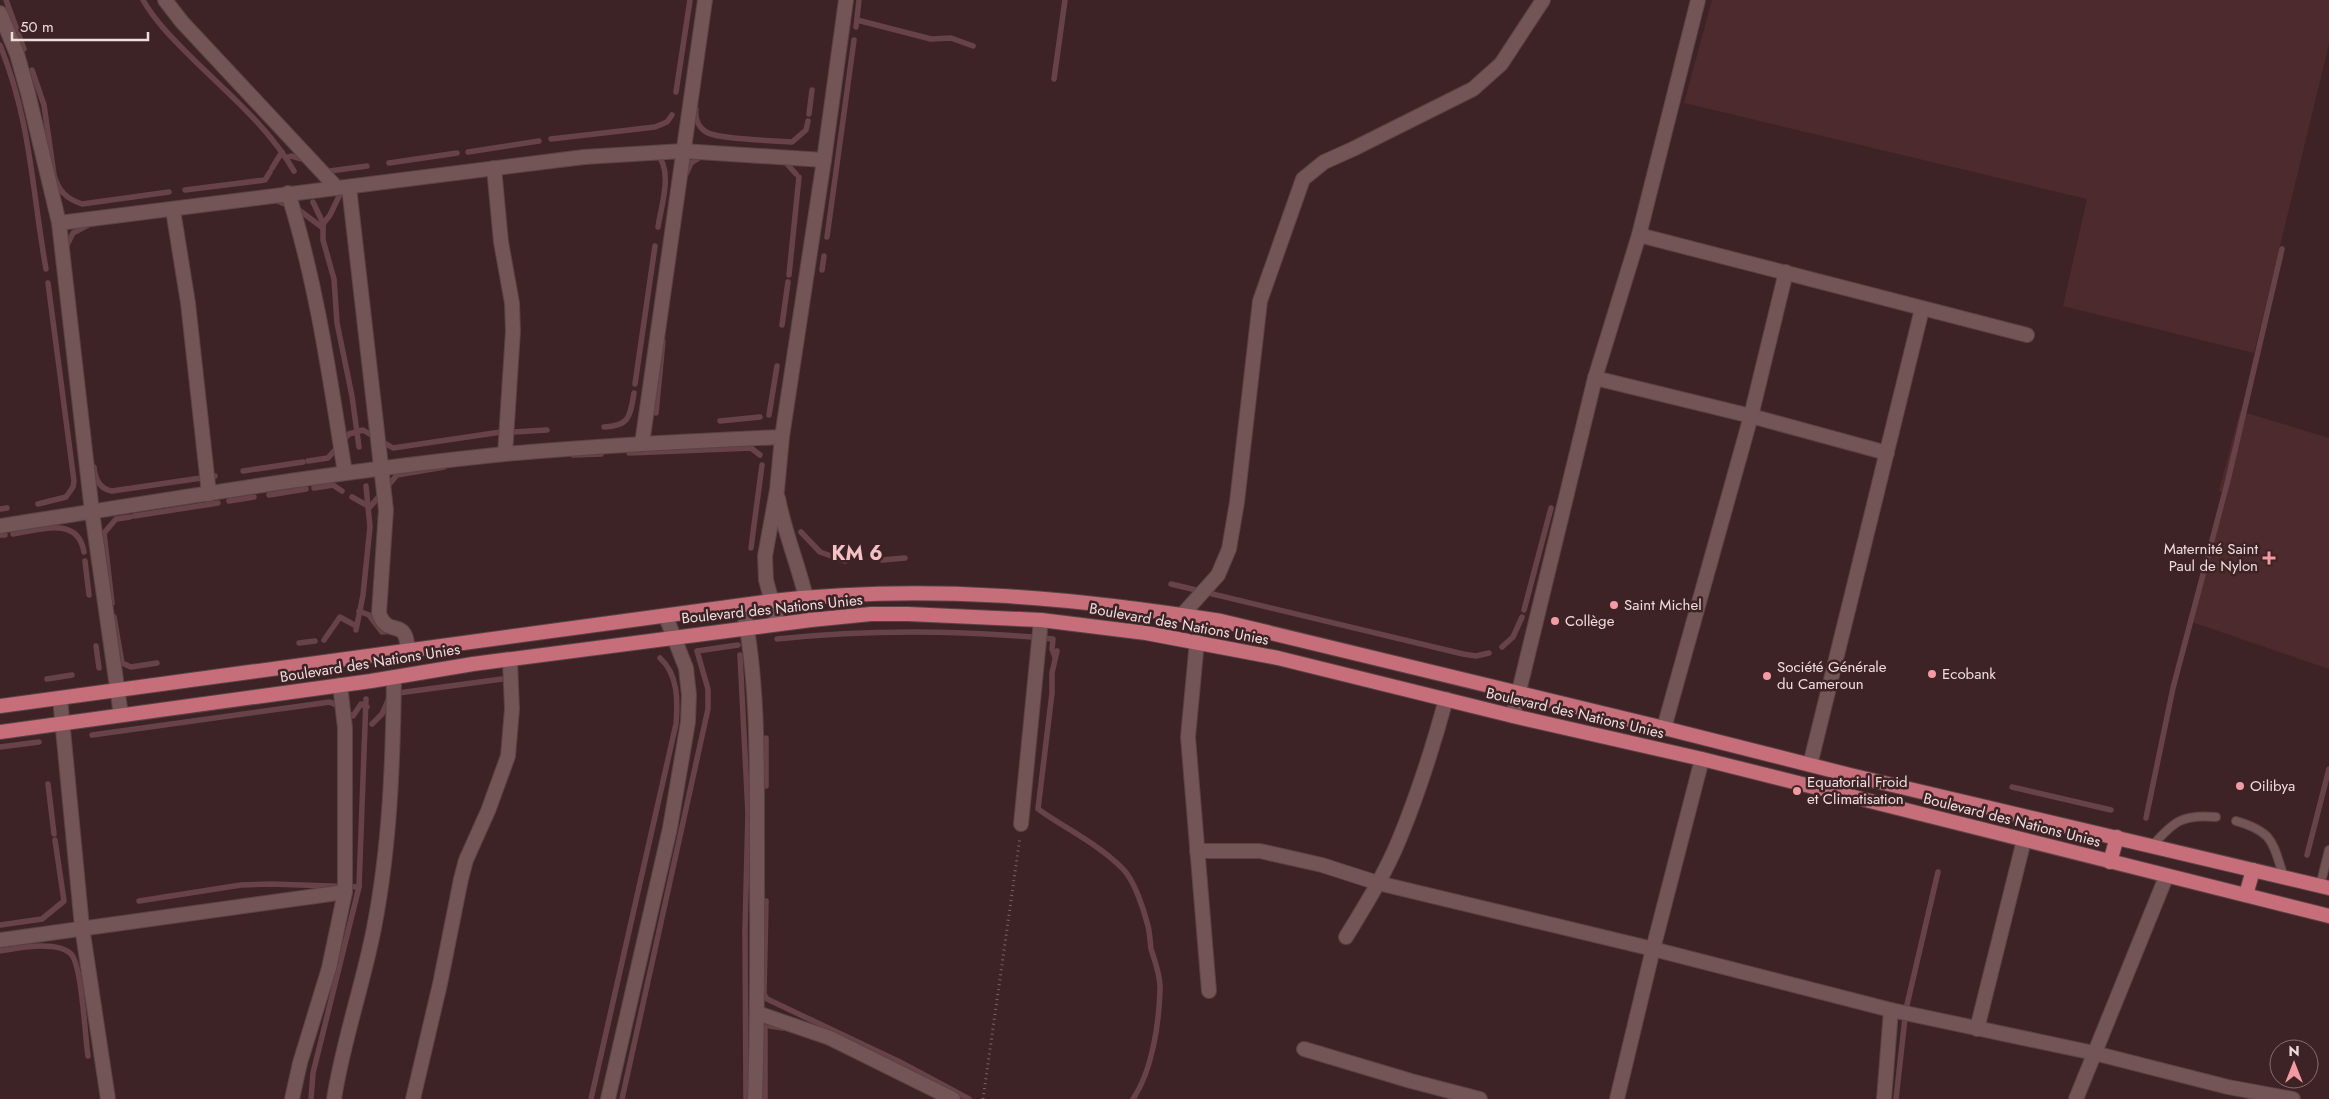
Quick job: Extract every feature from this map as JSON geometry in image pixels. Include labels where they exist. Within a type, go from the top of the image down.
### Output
[{"type":"main road","name":"Boulevard des Nations Unies","points":[[0,706],[807,597],[864,593],[990,593],[1221,621],[1810,765],[2325,887]]},
{"type":"main road","name":"Boulevard des Nations Unies","points":[[0,732],[340,685],[473,664],[510,661],[674,636],[811,620],[871,614],[1041,620],[1197,641],[1278,658],[1513,716],[1702,759],[2166,877],[2329,916]]},
{"type":"main road","points":[[2110,862],[2117,837]]},
{"type":"main road","points":[[2246,895],[2252,870]]},
{"type":"street","points":[[165,0],[182,22],[343,187],[386,510],[379,613],[382,623],[388,628],[398,628],[404,631],[408,637],[408,651]]},
{"type":"street","points":[[642,444],[705,0]]},
{"type":"street","points":[[778,624],[766,580],[765,556],[777,490],[782,437],[846,0]]},
{"type":"street","points":[[1182,615],[1218,575],[1229,549],[1237,502],[1260,301],[1303,179],[1324,162],[1353,150],[1473,89],[1501,64],[1543,0]]},
{"type":"street","points":[[1513,716],[1517,692],[1595,378],[1639,235],[1698,0]]},
{"type":"street","points":[[0,13],[17,54],[28,93],[59,223],[92,512],[120,715]]},
{"type":"street","points":[[59,223],[584,157],[683,151],[824,160]]},
{"type":"street","points":[[494,168],[501,242],[512,303],[514,330],[505,454]]},
{"type":"street","points":[[288,193],[303,239],[345,473]]},
{"type":"street","points":[[173,210],[188,304],[209,494]]},
{"type":"street","points":[[1639,235],[1786,272],[1922,310],[2027,335]]},
{"type":"street","points":[[1664,728],[1752,416],[1786,272]]},
{"type":"street","points":[[1810,765],[1922,310]]},
{"type":"street","points":[[1595,378],[1752,416],[1887,453]]},
{"type":"street","points":[[0,526],[345,473],[505,454],[642,444],[782,437]]},
{"type":"street","points":[[777,490],[782,517],[807,597],[811,620]]},
{"type":"street","points":[[743,606],[751,650],[755,725],[758,1013],[755,1099]]},
{"type":"street","points":[[608,1099],[670,828],[688,722],[689,695],[686,668],[666,617]]},
{"type":"street","points":[[1021,824],[1041,620]]},
{"type":"street","points":[[1197,641],[1188,737],[1209,991]]},
{"type":"street","points":[[413,1099],[440,984],[461,878],[466,860],[488,811],[508,756],[512,709],[510,661]]},
{"type":"street","points":[[334,1099],[374,928],[384,864],[393,726],[394,677]]},
{"type":"street","points":[[292,1099],[300,1063],[329,968],[345,892],[345,738],[340,685]]},
{"type":"street","points":[[60,698],[82,927],[108,1099]]},
{"type":"street","points":[[1346,937],[1378,883],[1399,841],[1424,775],[1446,699]]},
{"type":"street","points":[[1617,1099],[1702,759]]},
{"type":"street","points":[[1977,1029],[2024,840]]},
{"type":"street","points":[[1197,851],[1260,850],[1322,865],[1378,883],[1653,949],[1891,1010],[2094,1053],[2227,1093],[2293,1099]]},
{"type":"street","points":[[2076,1099],[2166,877]]},
{"type":"street","points":[[0,940],[82,927],[345,892]]},
{"type":"street","points":[[1884,1099],[1891,1010]]},
{"type":"street","points":[[758,1013],[830,1038],[953,1099]]},
{"type":"street","points":[[1304,1049],[1411,1081],[1480,1099]]},
{"type":"lane","points":[[2152,845],[2165,831],[2183,819],[2194,815],[2216,817]]},
{"type":"lane","points":[[2236,821],[2257,827],[2269,837],[2284,877]]},
{"type":"lane","points":[[2325,887],[2329,850]]},
{"type":"path","points":[[983,1099],[1017,867],[1021,824]]},
{"type":"shaded area","points":[[1712,0],[2329,0],[2329,44],[2254,353],[2063,306],[2087,199],[1684,103]]},
{"type":"shaded area","name":"Maternité Saint Paul de Nylon","points":[[2240,411],[2329,438],[2329,669],[2192,622],[2227,494],[2219,491]]},
{"type":"waterway","points":[[6,0],[24,49]]},
{"type":"waterway","points":[[143,0],[160,25],[174,40],[261,126],[294,171]]},
{"type":"waterway","points":[[676,92],[690,0]]},
{"type":"waterway","points":[[856,27],[859,0]]},
{"type":"waterway","points":[[1054,79],[1065,0]]},
{"type":"waterway","points":[[857,20],[931,39],[951,38],[973,46]]},
{"type":"waterway","points":[[827,237],[854,40]]},
{"type":"waterway","points":[[0,45],[10,73],[24,129],[46,269]]},
{"type":"waterway","points":[[32,70],[44,105],[54,175],[58,186],[64,194],[82,204],[169,192]]},
{"type":"waterway","points":[[809,114],[812,90]]},
{"type":"waterway","points":[[696,109],[696,116],[701,128],[713,135],[723,137],[792,142],[806,130],[808,121]]},
{"type":"waterway","points":[[551,139],[655,127],[667,122],[672,115]]},
{"type":"waterway","points":[[468,152],[539,141]]},
{"type":"waterway","points":[[272,168],[282,152]]},
{"type":"waterway","points":[[389,163],[457,153]]},
{"type":"waterway","points":[[656,153],[661,160],[665,178],[658,227]]},
{"type":"waterway","points":[[286,158],[291,156],[306,160]]},
{"type":"waterway","points":[[686,174],[691,163],[702,156]]},
{"type":"waterway","points":[[787,164],[796,174]]},
{"type":"waterway","points":[[325,170],[367,166]]},
{"type":"waterway","points":[[185,190],[265,180],[270,172]]},
{"type":"waterway","points":[[789,275],[799,177]]},
{"type":"waterway","points":[[323,224],[330,215],[341,192],[346,191]]},
{"type":"waterway","points":[[275,200],[299,210],[323,228]]},
{"type":"waterway","points":[[313,202],[323,223],[323,240],[334,279],[337,323],[352,396],[359,447]]},
{"type":"waterway","points":[[66,247],[73,233],[88,225]]},
{"type":"waterway","points":[[635,384],[655,246]]},
{"type":"waterway","points":[[2146,818],[2173,688],[2228,480],[2282,249]]},
{"type":"waterway","points":[[822,270],[824,256]]},
{"type":"waterway","points":[[782,325],[788,282]]},
{"type":"waterway","points":[[38,504],[66,497],[73,487],[74,481],[48,283]]},
{"type":"waterway","points":[[656,413],[663,341]]},
{"type":"waterway","points":[[769,415],[777,366]]},
{"type":"waterway","points":[[604,427],[619,425],[624,422],[630,414],[634,393]]},
{"type":"waterway","points":[[720,421],[760,417]]},
{"type":"waterway","points":[[308,461],[328,458],[349,434],[363,430],[393,448],[501,432]]},
{"type":"waterway","points":[[513,432],[547,430]]},
{"type":"waterway","points":[[629,453],[751,448],[760,455]]},
{"type":"waterway","points":[[573,455],[601,454]]},
{"type":"waterway","points":[[243,471],[303,462]]},
{"type":"waterway","points":[[751,548],[762,465]]},
{"type":"waterway","points":[[94,467],[101,486],[112,491],[215,476]]},
{"type":"waterway","points":[[352,497],[370,507],[397,475],[444,467]]},
{"type":"waterway","points":[[314,488],[333,485],[342,491]]},
{"type":"waterway","points":[[356,630],[363,595],[370,527],[366,486]]},
{"type":"waterway","points":[[269,495],[306,489]]},
{"type":"waterway","points":[[229,501],[254,497]]},
{"type":"waterway","points":[[134,516],[218,503]]},
{"type":"waterway","points":[[0,509],[7,508]]},
{"type":"waterway","points":[[1524,610],[1551,508]]},
{"type":"waterway","points":[[112,603],[104,533],[116,519],[130,517]]},
{"type":"waterway","points":[[13,534],[45,528],[66,529],[74,533],[80,540],[84,552]]},
{"type":"waterway","points":[[801,532],[820,552],[845,561]]},
{"type":"waterway","points":[[0,535],[5,535]]},
{"type":"waterway","points":[[882,560],[905,558]]},
{"type":"waterway","points":[[85,561],[89,595]]},
{"type":"waterway","points":[[1171,584],[1463,654],[1476,656],[1489,653]]},
{"type":"waterway","points":[[359,611],[369,615],[382,632],[391,631]]},
{"type":"waterway","points":[[114,617],[122,663],[131,667],[157,663]]},
{"type":"waterway","points":[[324,640],[340,617],[356,626]]},
{"type":"waterway","points":[[1502,647],[1513,637],[1522,617]]},
{"type":"waterway","points":[[777,639],[881,632],[950,632],[1019,636],[1053,639],[1052,649],[1055,657]]},
{"type":"waterway","points":[[299,643],[315,641]]},
{"type":"waterway","points":[[622,1099],[708,709],[708,689],[697,651],[738,645]]},
{"type":"waterway","points":[[96,646],[99,668]]},
{"type":"waterway","points":[[1057,651],[1052,673],[1052,693],[1038,809],[1102,851],[1122,868],[1131,879],[1149,929],[1151,949],[1160,980],[1158,1017],[1150,1061],[1140,1088],[1133,1099]]},
{"type":"waterway","points":[[740,655],[748,813],[745,929],[746,1099]]},
{"type":"waterway","points":[[591,1099],[676,724],[676,688],[666,664],[660,658]]},
{"type":"waterway","points":[[47,679],[72,675]]},
{"type":"waterway","points":[[372,724],[382,714],[391,694],[502,679]]},
{"type":"waterway","points":[[311,1099],[313,1073],[359,887],[366,699]]},
{"type":"waterway","points":[[92,735],[330,702],[338,706]]},
{"type":"waterway","points":[[347,713],[353,716],[361,704],[367,707]]},
{"type":"waterway","points":[[766,738],[766,786]]},
{"type":"waterway","points":[[0,747],[39,742]]},
{"type":"waterway","points":[[2307,855],[2329,769]]},
{"type":"waterway","points":[[48,784],[54,834]]},
{"type":"waterway","points":[[2012,787],[2111,810]]},
{"type":"waterway","points":[[0,925],[42,919],[64,901],[55,840]]},
{"type":"waterway","points":[[1896,1099],[1906,1009],[1938,872]]},
{"type":"waterway","points":[[139,901],[241,885],[272,884],[359,887]]},
{"type":"waterway","points":[[766,901],[764,994],[767,999],[900,1062],[969,1099]]},
{"type":"waterway","points":[[0,951],[47,946],[56,947],[71,954],[78,972],[88,1056]]},
{"type":"waterway","points":[[770,1026],[783,1028]]},
{"type":"waterway","points":[[765,1027],[765,1099]]},
{"type":"place","name":"Maternité Saint Paul de Nylon","points":[[2269,558]]},
{"type":"place","name":"Saint Michel","points":[[1614,605]]},
{"type":"place","name":"Collège","points":[[1555,621]]},
{"type":"place","name":"Ecobank","points":[[1932,674]]},
{"type":"place","name":"Société Générale du Cameroun","points":[[1767,676]]},
{"type":"place","name":"Oilibya","points":[[2240,786]]},
{"type":"place","name":"Equatorial Froid et Climatisation","points":[[1797,791]]},
{"type":"district","name":"KM 6","points":[[857,553]]}]
